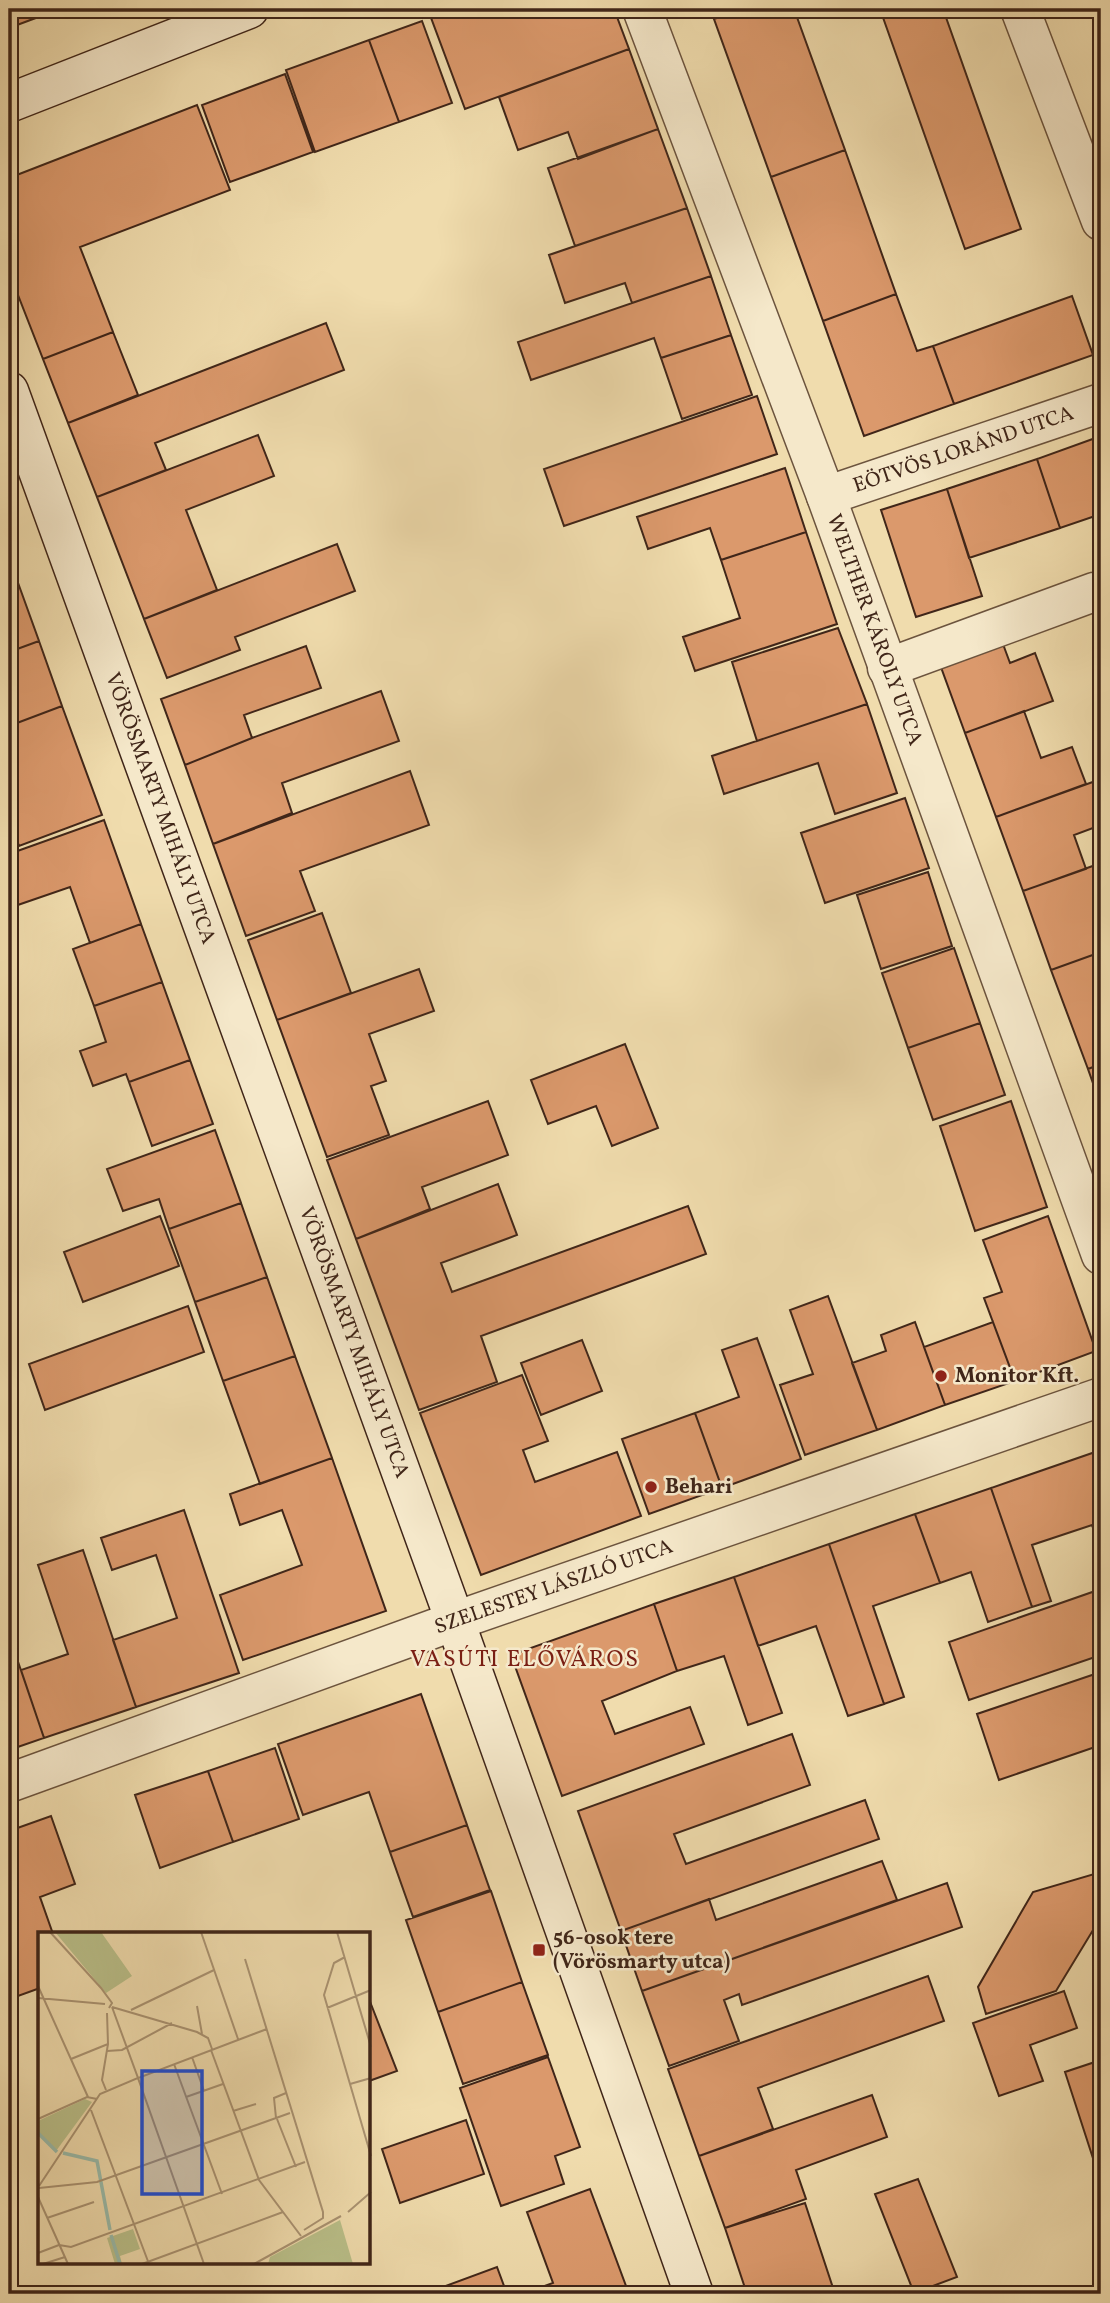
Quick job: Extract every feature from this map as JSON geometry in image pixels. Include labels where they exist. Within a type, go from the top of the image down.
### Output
[{"type":"street","points":[[9,103],[249,9]]},
{"type":"street","name":"WELTHER KÁROLY UTCA","points":[[642,9],[826,496],[1101,1255]]},
{"type":"street","points":[[1020,9],[1101,220]]},
{"type":"street","name":"VÖRÖSMARTY MIHÁLY UTCA","points":[[9,391],[454,1621],[694,2294]]},
{"type":"street","name":"EÖTVÖS LORÁND UTCA","points":[[826,496],[1101,403]]},
{"type":"street","points":[[887,668],[1094,592]]},
{"type":"street","name":"SZELESTEY LÁSZLÓ UTCA","points":[[9,1783],[454,1621],[1101,1397]]},
{"type":"building","points":[[9,9],[60,9],[9,28]]},
{"type":"building","points":[[448,9],[614,9],[629,49],[465,109],[430,15]]},
{"type":"building","points":[[710,9],[741,9],[714,19]]},
{"type":"building","points":[[741,9],[794,9],[845,150],[771,177],[714,19]]},
{"type":"building","points":[[880,9],[943,9],[1021,229],[965,249]]},
{"type":"building","points":[[422,21],[452,103],[399,122],[369,40]]},
{"type":"building","points":[[369,40],[399,122],[315,152],[286,70]]},
{"type":"building","points":[[629,49],[658,129],[578,159],[568,132],[518,150],[499,97]]},
{"type":"building","points":[[285,74],[313,152],[230,182],[202,105]]},
{"type":"building","points":[[197,105],[230,190],[80,247],[113,332],[43,359],[9,272],[9,178]]},
{"type":"building","points":[[658,129],[687,208],[575,246],[548,168]]},
{"type":"building","points":[[845,150],[896,294],[823,321],[771,177]]},
{"type":"building","points":[[687,208],[711,276],[632,303],[625,283],[565,303],[549,255]]},
{"type":"building","points":[[711,276],[731,335],[661,358],[654,338],[531,380],[518,342]]},
{"type":"building","points":[[896,294],[917,351],[933,346],[954,404],[864,436],[823,321]]},
{"type":"building","points":[[1072,296],[1093,355],[954,404],[933,346]]},
{"type":"building","points":[[326,323],[344,370],[155,443],[166,470],[97,497],[68,423]]},
{"type":"building","points":[[113,332],[138,395],[68,423],[43,359]]},
{"type":"building","points":[[731,335],[752,395],[682,419],[661,358]]},
{"type":"building","points":[[757,396],[777,454],[564,526],[544,469]]},
{"type":"building","points":[[258,435],[274,476],[186,510],[217,590],[144,619],[97,497]]},
{"type":"building","points":[[1101,436],[1101,514],[1060,528],[1037,459]]},
{"type":"building","points":[[1037,459],[1060,528],[969,558],[947,489]]},
{"type":"building","points":[[785,468],[806,532],[721,560],[710,528],[648,549],[637,517]]},
{"type":"building","points":[[947,489],[982,596],[916,617],[881,510]]},
{"type":"building","points":[[806,532],[837,624],[695,671],[683,637],[740,618],[721,560]]},
{"type":"building","points":[[337,544],[355,591],[235,637],[240,650],[167,678],[144,619]]},
{"type":"building","points":[[17,580],[39,641],[9,652],[9,583]]},
{"type":"building","points":[[838,628],[867,704],[757,741],[732,662]]},
{"type":"building","points":[[1000,636],[1010,663],[1035,653],[1053,701],[965,733],[938,659]]},
{"type":"building","points":[[39,641],[62,706],[9,726],[9,652]]},
{"type":"building","points":[[306,646],[321,688],[244,715],[252,738],[185,765],[161,699]]},
{"type":"building","points":[[381,691],[399,741],[282,783],[292,813],[213,844],[185,765]]},
{"type":"building","points":[[867,704],[897,793],[835,814],[818,763],[724,794],[712,756]]},
{"type":"building","points":[[62,706],[102,815],[19,846],[9,817],[9,726]]},
{"type":"building","points":[[1024,711],[1041,758],[1072,747],[1086,784],[996,817],[965,733]]},
{"type":"building","points":[[410,771],[429,825],[300,871],[315,911],[246,936],[213,844]]},
{"type":"building","points":[[1101,779],[1101,825],[1074,835],[1086,869],[1023,891],[996,817]]},
{"type":"building","points":[[905,798],[929,868],[825,903],[801,833]]},
{"type":"building","points":[[104,820],[141,924],[90,943],[70,887],[9,908],[9,854]]},
{"type":"building","points":[[1101,863],[1101,952],[1051,970],[1023,891]]},
{"type":"building","points":[[928,872],[952,946],[881,969],[857,895]]},
{"type":"building","points":[[322,913],[351,993],[277,1020],[248,940]]},
{"type":"building","points":[[141,924],[162,982],[94,1006],[73,949]]},
{"type":"building","points":[[954,948],[980,1023],[908,1048],[882,973]]},
{"type":"building","points":[[1101,952],[1101,1064],[1088,1069],[1051,970]]},
{"type":"building","points":[[419,969],[434,1011],[369,1034],[386,1081],[371,1086],[389,1135],[327,1157],[277,1020]]},
{"type":"building","points":[[162,982],[190,1060],[129,1082],[126,1074],[93,1086],[80,1051],[106,1042],[94,1006]]},
{"type":"building","points":[[980,1023],[1005,1095],[933,1120],[908,1048]]},
{"type":"building","points":[[625,1044],[658,1128],[612,1146],[596,1106],[548,1124],[531,1080]]},
{"type":"building","points":[[190,1060],[213,1124],[152,1146],[129,1082]]},
{"type":"building","points":[[1101,1064],[1101,1106],[1088,1069]]},
{"type":"building","points":[[488,1101],[508,1155],[422,1187],[430,1209],[356,1239],[327,1160]]},
{"type":"building","points":[[1011,1101],[1047,1207],[975,1231],[940,1126]]},
{"type":"building","points":[[215,1130],[241,1203],[169,1229],[159,1199],[123,1211],[107,1169]]},
{"type":"building","points":[[498,1184],[517,1235],[441,1263],[452,1292],[688,1206],[706,1254],[481,1336],[497,1382],[419,1410],[356,1239]]},
{"type":"building","points":[[241,1203],[267,1277],[195,1302],[169,1229]]},
{"type":"building","points":[[160,1216],[179,1266],[83,1302],[64,1252]]},
{"type":"building","points":[[1048,1216],[1096,1351],[1015,1381],[984,1298],[1002,1292],[983,1240]]},
{"type":"building","points":[[267,1277],[295,1356],[223,1381],[195,1302]]},
{"type":"building","points":[[828,1296],[877,1430],[805,1455],[780,1385],[813,1374],[790,1310]]},
{"type":"building","points":[[188,1306],[204,1352],[45,1410],[29,1364]]},
{"type":"building","points":[[915,1322],[945,1405],[877,1430],[852,1363],[886,1351],[881,1335]]},
{"type":"building","points":[[993,1322],[1015,1381],[945,1405],[924,1347]]},
{"type":"building","points":[[757,1338],[801,1459],[722,1488],[695,1413],[739,1397],[722,1350]]},
{"type":"building","points":[[582,1340],[602,1391],[541,1415],[521,1363]]},
{"type":"building","points":[[295,1356],[332,1458],[260,1484],[223,1381]]},
{"type":"building","points":[[522,1375],[548,1441],[523,1450],[535,1482],[617,1452],[641,1516],[481,1575],[420,1413]]},
{"type":"building","points":[[695,1413],[722,1488],[649,1514],[622,1439]]},
{"type":"building","points":[[1101,1450],[1101,1552],[1092,1525],[1032,1545],[1051,1601],[1032,1607],[991,1488]]},
{"type":"building","points":[[332,1458],[386,1611],[243,1660],[220,1595],[302,1565],[282,1510],[240,1525],[230,1494]]},
{"type":"building","points":[[991,1488],[1032,1607],[988,1622],[971,1572],[940,1583],[915,1514]]},
{"type":"building","points":[[184,1510],[239,1673],[136,1707],[113,1640],[177,1618],[156,1555],[112,1570],[101,1538]]},
{"type":"building","points":[[915,1514],[940,1583],[873,1606],[904,1697],[884,1704],[829,1544]]},
{"type":"building","points":[[829,1544],[884,1704],[848,1716],[816,1626],[758,1646],[734,1577]]},
{"type":"building","points":[[83,1550],[136,1707],[44,1738],[21,1670],[68,1654],[38,1565]]},
{"type":"building","points":[[734,1577],[782,1713],[748,1725],[724,1656],[677,1671],[654,1604]]},
{"type":"building","points":[[1101,1589],[1101,1655],[969,1700],[949,1642]]},
{"type":"building","points":[[654,1604],[677,1671],[602,1701],[615,1734],[690,1707],[704,1744],[562,1796],[511,1655]]},
{"type":"building","points":[[13,1647],[44,1738],[9,1750],[9,1648]]},
{"type":"building","points":[[1101,1672],[1101,1745],[999,1780],[977,1714]]},
{"type":"building","points":[[421,1694],[467,1825],[390,1852],[369,1792],[303,1815],[278,1744]]},
{"type":"building","points":[[792,1734],[810,1785],[674,1834],[686,1864],[865,1800],[879,1839],[621,1931],[578,1811]]},
{"type":"building","points":[[275,1748],[299,1819],[233,1842],[208,1771]]},
{"type":"building","points":[[208,1771],[233,1842],[160,1868],[135,1795]]},
{"type":"building","points":[[51,1816],[75,1884],[40,1897],[52,1932],[38,1932],[38,1989],[18,1996],[9,1970],[9,1831]]},
{"type":"building","points":[[467,1825],[490,1890],[413,1917],[390,1852]]},
{"type":"building","points":[[882,1861],[897,1900],[642,1991],[621,1931],[709,1899],[716,1920]]},
{"type":"building","points":[[1101,1872],[1101,1917],[1056,1991],[986,2014],[978,1987],[1033,1892]]},
{"type":"building","points":[[947,1883],[962,1927],[742,2005],[739,1994],[724,2000],[739,2041],[669,2066],[642,1991]]},
{"type":"building","points":[[491,1891],[522,1982],[438,2012],[406,1920]]},
{"type":"building","points":[[928,1976],[944,2021],[758,2088],[773,2129],[699,2156],[668,2069]]},
{"type":"building","points":[[522,1982],[548,2055],[463,2084],[438,2012]]},
{"type":"building","points":[[1064,1991],[1077,2028],[1030,2045],[1043,2081],[999,2096],[973,2023]]},
{"type":"building","points":[[371,2004],[397,2071],[371,2080]]},
{"type":"building","points":[[548,2057],[580,2147],[555,2156],[564,2184],[501,2206],[460,2088]]},
{"type":"building","points":[[1101,2060],[1101,2183],[1065,2072]]},
{"type":"building","points":[[872,2095],[887,2137],[796,2170],[806,2199],[725,2228],[699,2156]]},
{"type":"building","points":[[466,2120],[484,2174],[400,2203],[382,2149]]},
{"type":"building","points":[[918,2179],[957,2277],[914,2293],[875,2194]]},
{"type":"building","points":[[590,2189],[629,2294],[522,2294],[553,2283],[527,2212]]},
{"type":"building","points":[[805,2203],[835,2294],[747,2294],[725,2228]]},
{"type":"building","points":[[497,2267],[507,2294],[424,2294]]},
{"type":"place","name":"Monitor Kft.","points":[[941,1376]]},
{"type":"place","name":"Behari","points":[[651,1487]]},
{"type":"place","name":"56-osok tere (Vörösmarty utca)","points":[[539,1950]]},
{"type":"district","name":"VASÚTI ELŐVÁROS","points":[[525,1660]]}]
